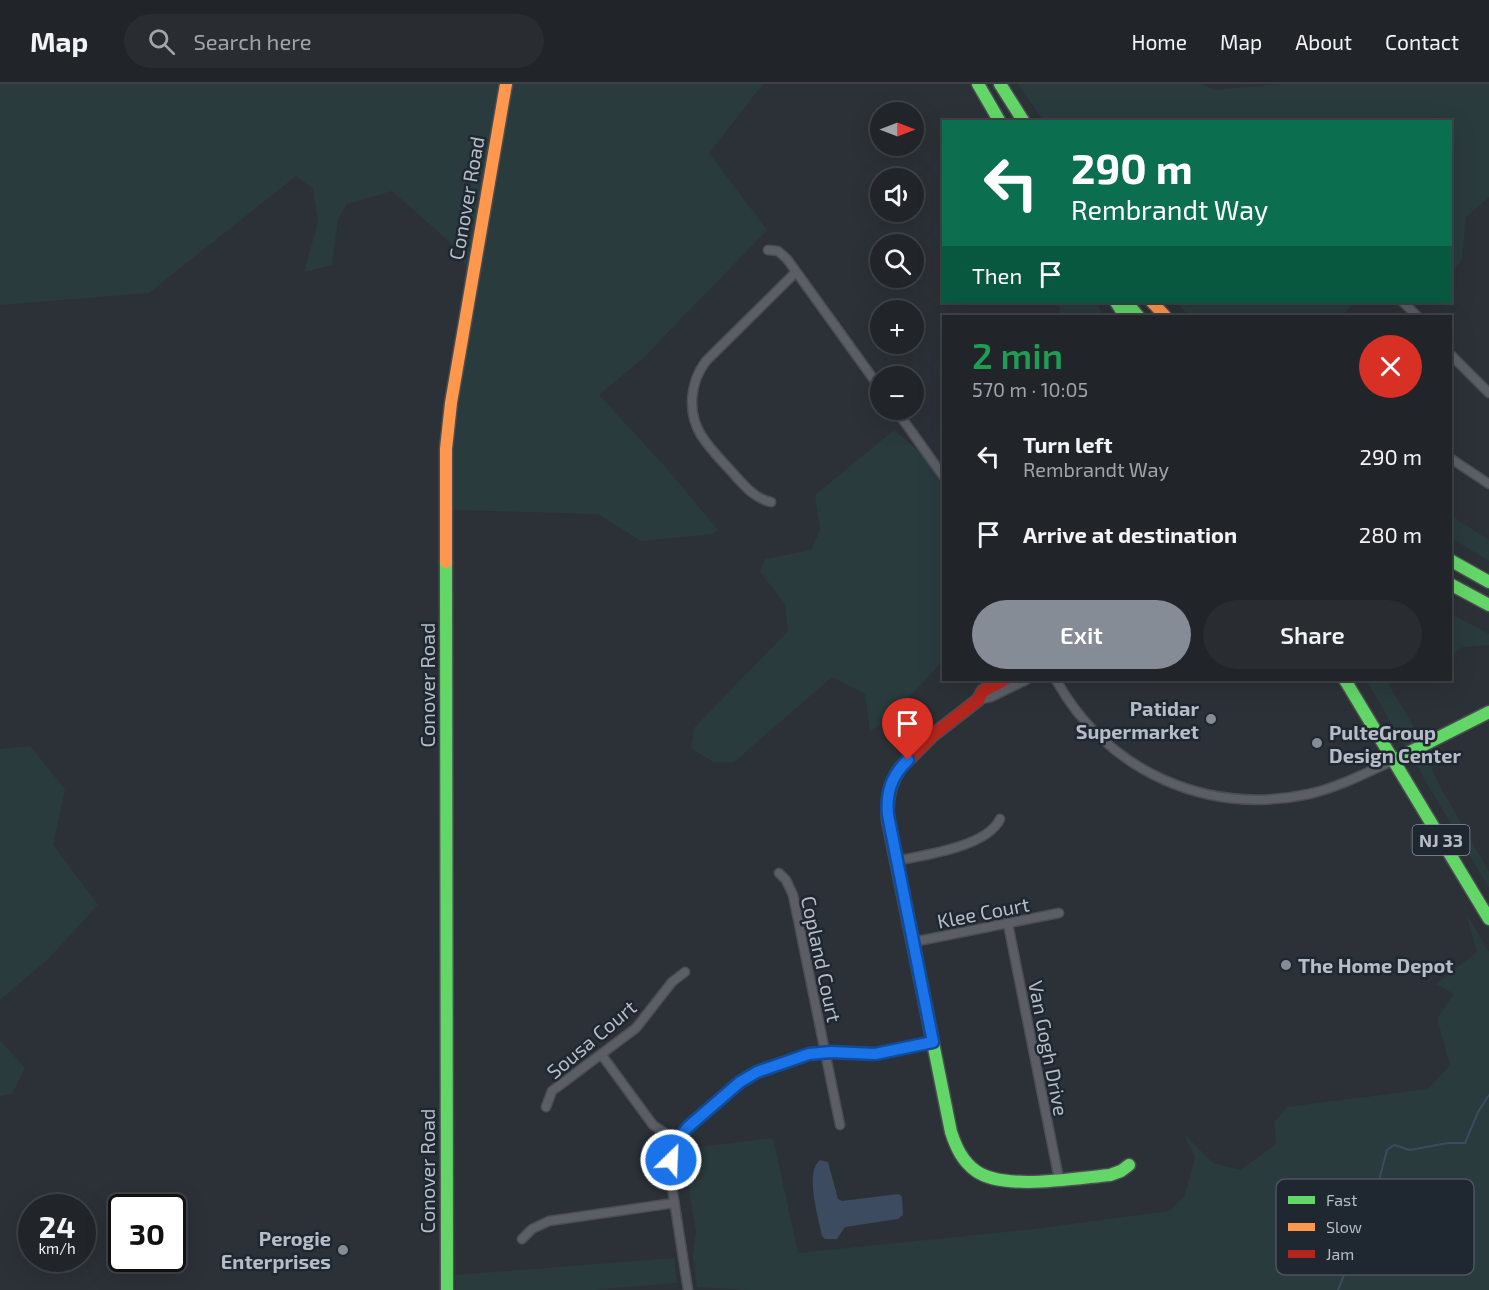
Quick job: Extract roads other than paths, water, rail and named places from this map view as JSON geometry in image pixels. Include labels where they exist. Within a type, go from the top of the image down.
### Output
[{"type":"main road","name":"Conover Road","points":[[447,1290],[446,449],[450,403],[506,84]]},
{"type":"main road","points":[[978,84],[999,120]]},
{"type":"main road","points":[[1000,84],[1023,120]]},
{"type":"main road","points":[[1127,303],[1137,315]]},
{"type":"main road","points":[[1153,303],[1164,315]]},
{"type":"main road","points":[[1452,561],[1489,582]]},
{"type":"main road","points":[[1452,585],[1489,605]]},
{"type":"main road","points":[[1002,681],[983,691],[978,700],[902,765],[888,793],[887,803],[896,861],[953,1139],[966,1162],[986,1177],[1003,1182],[1019,1183],[1115,1174],[1129,1165]]},
{"type":"main road","name":"NJ 33","points":[[1346,681],[1489,919]]},
{"type":"main road","points":[[1394,760],[1489,711]]},
{"type":"street","points":[[768,250],[778,251],[796,272],[870,374]]},
{"type":"street","points":[[771,502],[762,500],[751,493],[702,438],[694,418],[692,399],[696,379],[706,361],[796,272]]},
{"type":"street","points":[[1452,356],[1489,393]]},
{"type":"street","points":[[903,420],[942,474]]},
{"type":"street","points":[[1452,460],[1489,484]]},
{"type":"street","points":[[978,700],[991,697],[1024,681]]},
{"type":"street","points":[[1057,681],[1087,724],[1122,755],[1167,782],[1211,795],[1260,800],[1308,794],[1347,782],[1394,760]]},
{"type":"street","points":[[896,861],[948,849],[984,836],[1000,819]]},
{"type":"street","name":"Copland Court","points":[[779,873],[786,880],[793,895],[840,1125]]},
{"type":"street","name":"Klee Court","points":[[913,942],[1059,913]]},
{"type":"street","name":"Van Gogh Drive","points":[[1008,924],[1059,1179]]},
{"type":"street","name":"Sousa Court","points":[[546,1107],[552,1091],[636,1028],[672,982],[685,972]]},
{"type":"street","points":[[688,1290],[670,1169],[677,1141],[688,1127],[745,1079],[803,1055],[824,1052],[875,1054],[933,1042]]},
{"type":"street","points":[[601,1054],[653,1125],[677,1141]]},
{"type":"street","points":[[522,1239],[532,1229],[549,1221],[674,1203]]},
{"type":"water","points":[[820,1160],[828,1162],[838,1199],[842,1201],[899,1194],[902,1197],[903,1215],[898,1219],[845,1227],[837,1239],[825,1239],[822,1236],[813,1185],[815,1166]]},
{"type":"waterway","points":[[1379,1179],[1387,1150],[1394,1145],[1410,1150],[1448,1143],[1465,1143],[1478,1112],[1489,1095]]},
{"type":"waterway","points":[[1338,1290],[1344,1275]]},
{"type":"place","name":"Patidar Supermarket","points":[[1211,719]]},
{"type":"place","name":"PulteGroup Design Center","points":[[1317,743]]},
{"type":"place","name":"The Home Depot","points":[[1286,965]]},
{"type":"place","name":"Perogie Enterprises","points":[[343,1250]]}]
